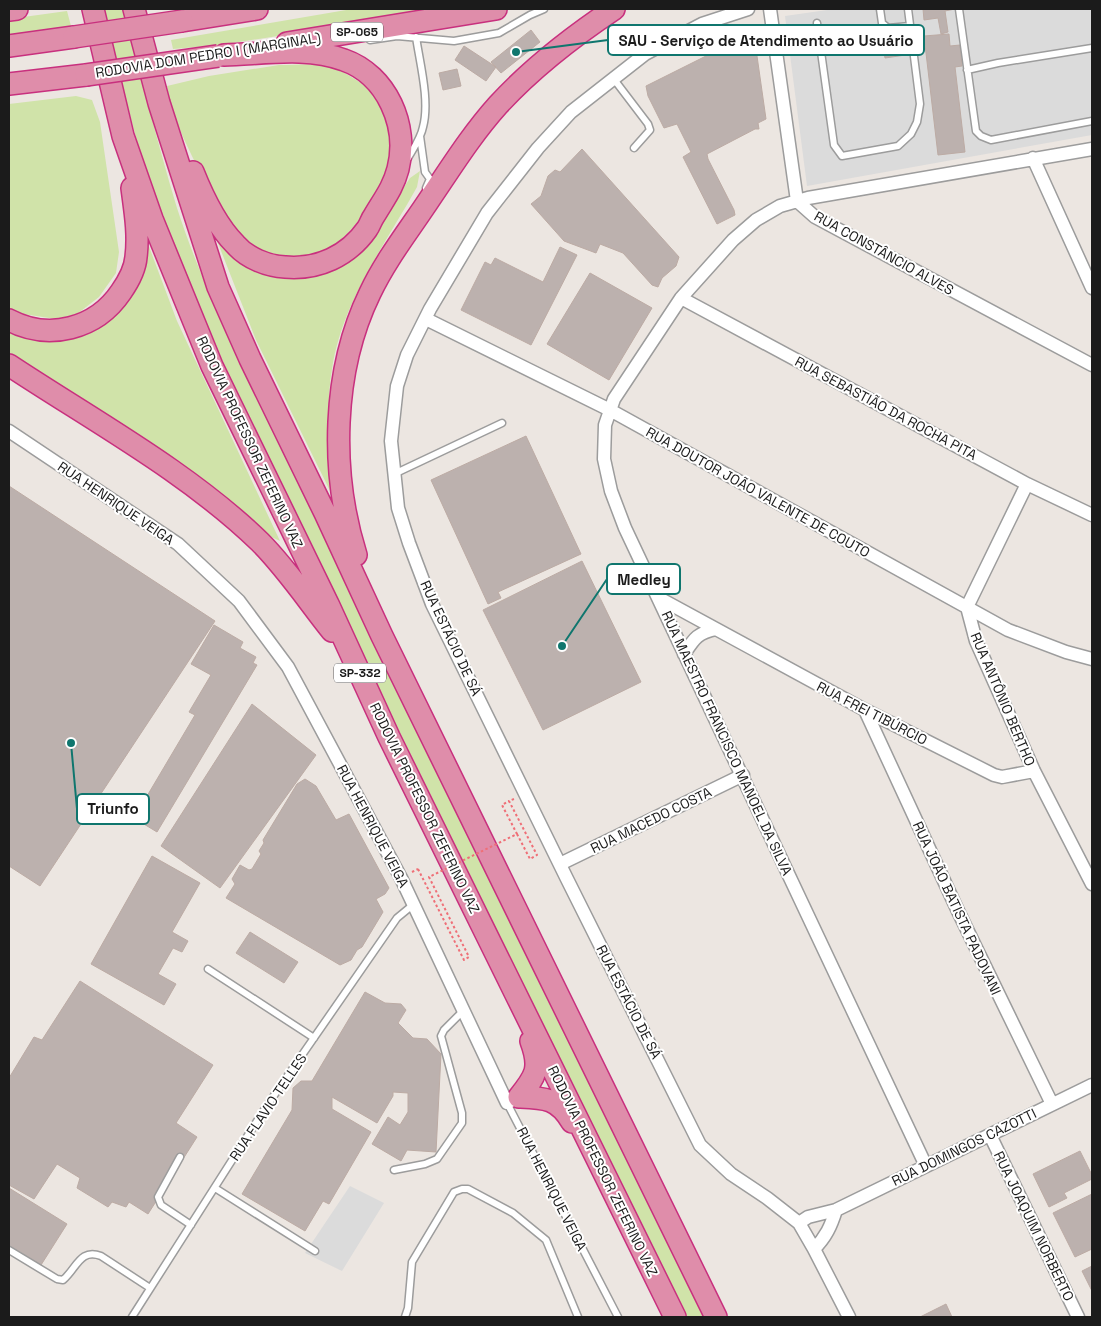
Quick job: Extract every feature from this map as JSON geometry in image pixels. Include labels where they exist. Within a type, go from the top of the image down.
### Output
[{"type":"highway","points":[[9,10],[17,9]]},
{"type":"highway","name":"RODOVIA PROFESSOR ZEFERINO VAZ","points":[[93,9],[124,136],[152,219],[212,366],[328,604],[389,737],[675,1317]]},
{"type":"highway","name":"SP-332","points":[[134,9],[159,103],[218,287],[250,359],[321,504],[382,636],[716,1317]]},
{"type":"highway","points":[[9,46],[257,9]]},
{"type":"highway","name":"RODOVIA DOM PEDRO I (MARGINAL)","points":[[9,84],[221,56],[311,39],[496,9]]},
{"type":"highway","points":[[382,636],[350,534],[341,490],[339,462],[340,420],[344,367],[355,328],[370,292],[384,267],[466,145],[497,106],[543,62],[614,9]]},
{"type":"highway","points":[[159,103],[213,213],[234,244],[246,254],[273,266],[302,268],[317,266],[352,246],[367,229],[374,215],[387,198],[398,168],[400,134],[391,101],[379,84],[363,69],[346,60],[325,54],[302,52],[221,56]]},
{"type":"highway","points":[[9,90],[39,79]]},
{"type":"highway","points":[[9,320],[18,325],[40,331],[72,328],[86,324],[100,315],[115,301],[128,282],[136,259],[137,230],[124,136]]},
{"type":"highway","points":[[9,364],[203,493],[261,544],[280,564],[332,632],[389,737]]},
{"type":"highway","points":[[505,973],[536,1055],[536,1072],[533,1080],[513,1100]]},
{"type":"highway","points":[[513,1100],[540,1098],[551,1100],[559,1105],[567,1113],[614,1194]]},
{"type":"street","name":"RUA ESTÁCIO DE SÁ","points":[[748,9],[702,24],[645,54],[571,112],[538,148],[487,213],[407,355],[397,386],[391,441],[398,508],[432,604],[700,1145],[731,1174],[800,1223],[849,1317]]},
{"type":"street","points":[[770,9],[796,201]]},
{"type":"street","name":"RUA MAESTRO FRANCISCO MANOEL DA SILVA","points":[[926,1166],[625,528],[611,492],[604,459],[605,425],[614,399],[682,298],[733,240],[756,220],[780,206],[808,198],[1092,149]]},
{"type":"street","points":[[1034,158],[1092,288]]},
{"type":"street","name":"RUA CONSTÂNCIO ALVES","points":[[796,201],[815,217],[1092,365]]},
{"type":"street","name":"RUA SEBASTIÃO DA ROCHA PITA","points":[[682,298],[1027,484],[1092,515]]},
{"type":"street","name":"RUA DOUTOR JOÃO VALENTE DE COUTO","points":[[426,319],[610,410],[1008,630],[1066,652],[1092,659]]},
{"type":"street","name":"RUA HENRIQUE VEIGA","points":[[9,431],[178,544],[239,601],[288,667],[414,903],[464,1010],[513,1100]]},
{"type":"street","points":[[967,608],[1027,484]]},
{"type":"street","name":"RUA FREI TIBÚRCIO","points":[[659,598],[865,710],[998,776],[1034,771]]},
{"type":"street","name":"RUA ANTÔNIO BERTHO","points":[[967,608],[976,641],[1034,771],[1092,884]]},
{"type":"street","points":[[684,654],[702,632],[716,629]]},
{"type":"street","name":"RUA JOÃO BATISTA PADOVANI","points":[[865,710],[958,911],[1052,1104]]},
{"type":"street","name":"RUA MACEDO COSTA","points":[[560,864],[742,776]]},
{"type":"street","name":"RUA DOMINGOS CAZOTTI","points":[[800,1223],[808,1218],[836,1210],[1092,1085]]},
{"type":"street","name":"RUA JOAQUIM NORBERTO","points":[[990,1135],[1078,1317]]},
{"type":"street","points":[[814,1249],[824,1239],[836,1210]]},
{"type":"lane","points":[[360,41],[397,36],[454,41],[499,33],[530,14],[544,9]]},
{"type":"lane","points":[[880,9],[882,23],[888,28],[910,26]]},
{"type":"lane","points":[[817,23],[834,145],[842,156],[898,146],[911,134],[917,122],[920,104],[908,9]]},
{"type":"lane","points":[[959,9],[976,130],[981,136],[991,140],[1092,121]]},
{"type":"lane","points":[[387,198],[420,135],[426,115],[416,37]]},
{"type":"lane","points":[[311,39],[341,42]]},
{"type":"lane","points":[[968,70],[998,63],[1092,48]]},
{"type":"lane","points":[[613,78],[648,124],[650,130],[634,148]]},
{"type":"lane","points":[[415,221],[430,178],[425,172],[420,135]]},
{"type":"lane","points":[[394,474],[502,423]]},
{"type":"lane","name":"RUA FLAVIO TELLES","points":[[132,1317],[266,1107],[397,918],[414,903]]},
{"type":"lane","points":[[208,969],[314,1038]]},
{"type":"lane","points":[[394,1170],[425,1164],[437,1159],[462,1123],[462,1113],[441,1036],[444,1030],[464,1010]]},
{"type":"lane","name":"RUA HENRIQUE VEIGA","points":[[513,1100],[618,1317]]},
{"type":"lane","points":[[180,1157],[158,1197],[158,1201],[191,1225]]},
{"type":"lane","points":[[215,1188],[315,1251]]},
{"type":"lane","points":[[405,1317],[408,1308],[412,1262],[454,1192],[468,1189],[513,1213],[546,1240],[578,1317]]},
{"type":"lane","points":[[9,1250],[57,1279],[63,1280],[86,1254],[92,1253],[101,1256],[150,1288]]},
{"type":"path","points":[[510,801],[537,855],[530,859],[517,834],[502,805],[510,801]]},
{"type":"path","points":[[418,869],[464,960],[469,958],[429,877],[517,834]]},
{"type":"green space","points":[[102,9],[123,9],[177,208],[198,267],[240,363],[488,877],[707,1317],[685,1317],[221,369],[159,213],[138,145]]},
{"type":"green space","points":[[352,9],[450,9],[220,45],[173,49],[171,40]]},
{"type":"green space","points":[[67,11],[71,26],[9,36],[9,19]]},
{"type":"green space","points":[[279,65],[324,65],[350,76],[364,85],[375,97],[388,118],[392,133],[392,148],[382,182],[363,215],[339,241],[326,250],[306,256],[285,256],[264,251],[235,232],[215,203],[183,136],[169,99],[167,86],[209,76]]},
{"type":"green space","points":[[76,96],[92,100],[100,122],[119,252],[116,273],[99,297],[77,314],[56,319],[23,314],[9,310],[9,104]]},
{"type":"green space","points":[[420,171],[417,187],[366,275],[345,320],[337,344],[329,400],[332,495],[256,340],[216,238],[274,274],[375,231],[410,178]]},
{"type":"green space","points":[[145,236],[177,321],[280,541],[261,532],[189,472],[9,353],[9,330],[44,341],[81,337],[100,327],[116,314],[138,284]]},
{"type":"shaded area","points":[[834,9],[1092,9],[1092,135],[807,186],[785,16]]},
{"type":"shaded area","points":[[350,1186],[384,1203],[342,1271],[305,1253]]},
{"type":"building","points":[[923,9],[955,9],[945,11],[948,32],[941,34],[938,18],[924,20]]},
{"type":"building","points":[[531,30],[540,42],[501,73],[491,62]]},
{"type":"building","points":[[909,32],[912,54],[885,58],[881,36]]},
{"type":"building","points":[[949,34],[950,46],[960,45],[962,66],[955,67],[965,152],[938,155],[924,36]]},
{"type":"building","points":[[742,38],[745,43],[755,42],[766,119],[758,123],[759,129],[755,129],[707,154],[735,215],[717,224],[683,157],[691,152],[677,124],[664,128],[648,96],[646,86]]},
{"type":"building","points":[[464,46],[496,67],[486,81],[455,60]]},
{"type":"building","points":[[457,69],[461,86],[443,90],[439,73]]},
{"type":"building","points":[[582,149],[679,257],[676,266],[662,278],[658,287],[652,285],[623,253],[600,244],[596,253],[564,241],[531,204],[541,196],[548,176],[555,170],[560,172]]},
{"type":"building","points":[[560,247],[577,255],[531,345],[461,310],[485,262],[491,265],[495,258],[543,282]]},
{"type":"building","points":[[590,273],[652,308],[609,380],[547,344]]},
{"type":"building","points":[[526,436],[581,554],[498,592],[501,598],[488,604],[431,480]]},
{"type":"building","points":[[9,486],[215,621],[40,886],[9,866]]},
{"type":"building","points":[[582,561],[641,682],[543,730],[483,610]]},
{"type":"building","points":[[214,625],[243,642],[240,648],[256,657],[253,663],[257,665],[157,832],[134,818],[195,715],[189,712],[211,675],[191,664]]},
{"type":"building","points":[[252,704],[316,755],[220,888],[161,846]]},
{"type":"building","points":[[305,779],[316,786],[336,820],[349,814],[389,888],[385,894],[376,899],[383,912],[362,947],[357,950],[351,960],[340,965],[226,898],[235,884],[232,879],[240,865],[249,870],[252,869],[261,854],[259,851],[264,843],[263,840],[297,784]]},
{"type":"building","points":[[152,856],[200,883],[172,932],[188,941],[182,952],[173,948],[158,974],[176,984],[164,1005],[91,964]]},
{"type":"building","points":[[250,932],[298,962],[284,983],[236,953]]},
{"type":"building","points":[[80,981],[213,1065],[176,1123],[197,1137],[148,1214],[129,1202],[126,1207],[112,1202],[108,1207],[77,1188],[80,1178],[57,1164],[34,1199],[9,1185],[9,1078],[34,1037],[42,1040]]},
{"type":"building","points":[[365,992],[385,1003],[401,1004],[406,1010],[398,1023],[413,1038],[427,1039],[441,1054],[436,1152],[407,1150],[401,1161],[372,1144],[388,1117],[400,1125],[408,1112],[408,1093],[393,1092],[393,1096],[377,1123],[332,1097],[332,1109],[371,1132],[329,1204],[323,1201],[305,1231],[242,1194],[292,1110],[293,1088],[301,1081],[312,1081]]},
{"type":"building","points":[[1080,1151],[1092,1175],[1092,1179],[1064,1193],[1067,1198],[1049,1207],[1033,1174]]},
{"type":"building","points":[[9,1188],[67,1224],[41,1265],[9,1246]]},
{"type":"building","points":[[1092,1194],[1092,1249],[1075,1257],[1053,1213]]},
{"type":"building","points":[[1092,1266],[1092,1291],[1082,1271]]},
{"type":"building","points":[[946,1304],[952,1317],[920,1317]]},
{"type":"place","name":"SAU - Serviço de Atendimento ao Usuário","points":[[516,52]]},
{"type":"place","name":"Medley","points":[[562,646]]},
{"type":"place","name":"Triunfo","points":[[71,743]]}]
